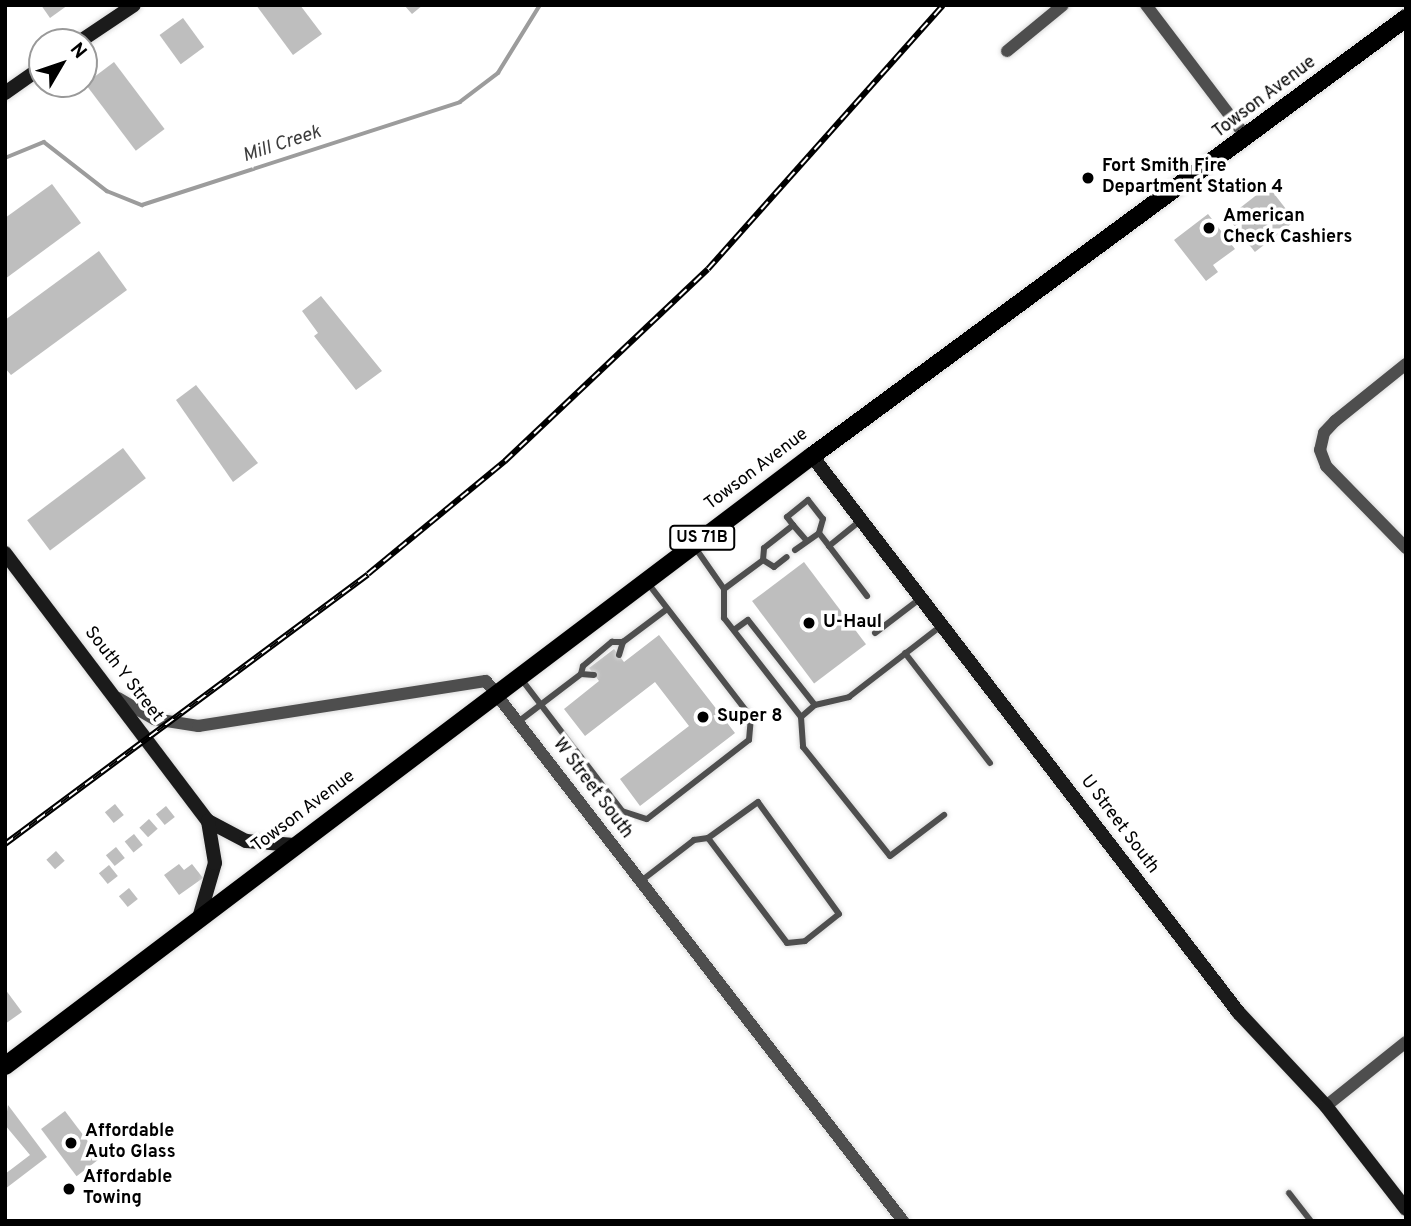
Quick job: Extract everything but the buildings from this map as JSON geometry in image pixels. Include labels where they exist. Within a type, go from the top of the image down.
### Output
[{"type":"main road","name":"Towson Avenue","points":[[5,1066],[495,692],[1247,138],[1406,16]]},
{"type":"street","points":[[98,29],[134,5]]},
{"type":"street","points":[[1007,51],[1063,5]]},
{"type":"street","points":[[1146,5],[1247,138]]},
{"type":"street","points":[[1399,5],[1406,16]]},
{"type":"street","points":[[5,93],[28,77]]},
{"type":"street","points":[[1406,364],[1324,433],[1320,450],[1326,466],[1406,548]]},
{"type":"street","name":"U Street South","points":[[812,456],[944,624],[1239,1013],[1326,1106],[1406,1209]]},
{"type":"street","name":"South Y Street","points":[[5,553],[208,821],[246,841],[294,845]]},
{"type":"street","points":[[115,696],[154,719],[198,726],[486,681],[495,692]]},
{"type":"street","name":"W Street South","points":[[495,692],[903,1221]]},
{"type":"street","name":"South Y Street","points":[[199,918],[215,863],[208,821]]},
{"type":"street","points":[[1326,1106],[1406,1042]]},
{"type":"lane","points":[[796,550],[819,533],[823,519],[808,500],[787,516],[807,541]]},
{"type":"lane","points":[[829,546],[862,519]]},
{"type":"lane","points":[[724,589],[763,560],[764,548],[793,525]]},
{"type":"lane","points":[[819,533],[867,596]]},
{"type":"lane","points":[[693,545],[724,589],[724,618],[801,717],[803,747],[890,856],[944,815]]},
{"type":"lane","points":[[763,560],[774,567],[787,557]]},
{"type":"lane","points":[[518,675],[622,811],[647,819],[749,740],[751,717],[645,580]]},
{"type":"lane","points":[[875,633],[922,597]]},
{"type":"lane","points":[[619,655],[623,642],[667,609]]},
{"type":"lane","points":[[734,630],[748,620],[815,705]]},
{"type":"lane","points":[[801,717],[815,705],[849,697],[944,624]]},
{"type":"lane","points":[[519,722],[581,674],[583,666],[612,642],[623,642]]},
{"type":"lane","points":[[905,653],[990,763]]},
{"type":"lane","points":[[581,674],[594,675]]},
{"type":"lane","points":[[641,881],[694,840],[708,838],[758,802],[839,914],[805,942],[787,943],[708,838]]},
{"type":"lane","points":[[1289,1193],[1311,1221]]},
{"type":"waterway","name":"Mill Creek","points":[[5,158],[44,142],[107,191],[142,205],[460,102],[498,73],[540,5]]},
{"type":"railway","points":[[5,844],[368,574],[505,461],[708,269],[943,5]]},
{"type":"place","name":"Fort Smith Fire Department Station 4","points":[[1088,178]]},
{"type":"place","name":"American Check Cashiers","points":[[1209,228]]},
{"type":"place","name":"U-Haul","points":[[809,623]]},
{"type":"place","name":"Super 8","points":[[703,717]]},
{"type":"place","name":"Affordable Auto Glass","points":[[71,1143]]},
{"type":"place","name":"Affordable Towing","points":[[69,1189]]}]
